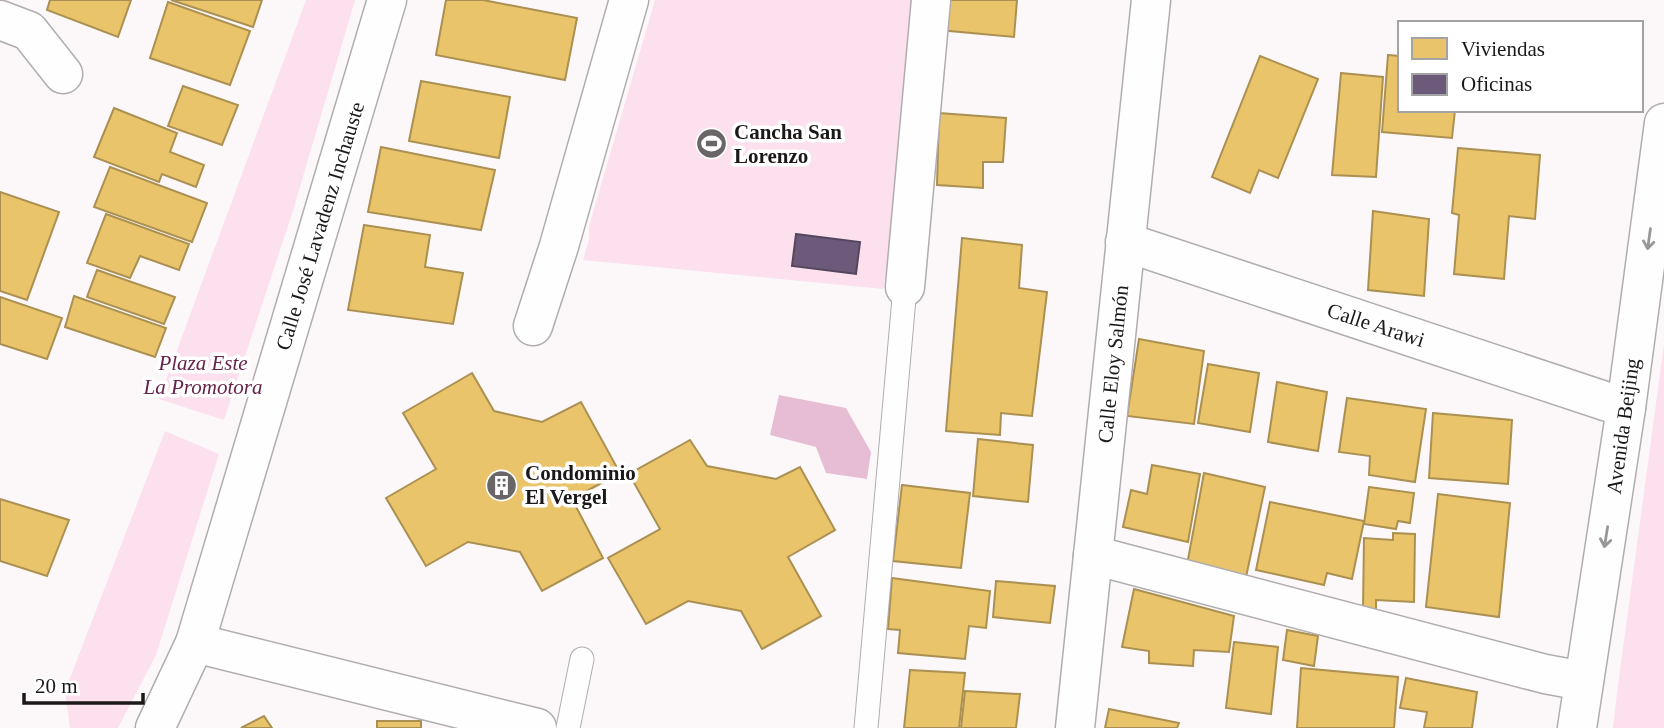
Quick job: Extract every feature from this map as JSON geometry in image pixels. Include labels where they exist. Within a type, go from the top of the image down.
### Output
[{"type":"street","name":"Calle José Lavadenz Inchauste","points":[[155,728],[195,643],[387,0]]},
{"type":"street","points":[[533,326],[559,246],[629,0]]},
{"type":"street","points":[[905,287],[931,0]]},
{"type":"street","name":"Calle Eloy Salmón","points":[[1075,728],[1151,0]]},
{"type":"street","points":[[0,20],[29,31],[63,74]]},
{"type":"street","name":"Avenida Beijing","points":[[1577,728],[1626,408],[1664,122]]},
{"type":"street","name":"Calle Arawi","points":[[1125,242],[1626,408]]},
{"type":"street","points":[[1093,555],[1545,674],[1583,681]]},
{"type":"street","points":[[195,643],[537,728]]},
{"type":"lane","points":[[866,728],[905,287]]},
{"type":"lane","points":[[568,728],[582,659]]},
{"type":"green space","name":"Plaza Este La Promotora","points":[[306,0],[355,0],[292,214],[224,420],[159,399]]},
{"type":"green space","points":[[655,0],[915,0],[889,257],[883,289],[583,260],[589,239],[589,226]]},
{"type":"green space","points":[[1664,344],[1664,728],[1613,728],[1617,693]]},
{"type":"green space","points":[[165,431],[219,454],[156,655],[118,728],[70,728],[65,691]]},
{"type":"shaded area","points":[[779,395],[846,408],[871,452],[867,479],[826,473],[816,447],[770,435]]},
{"type":"building: Viviendas","points":[[50,0],[131,0],[118,37],[47,10]]},
{"type":"building: Viviendas","points":[[171,0],[262,0],[253,27]]},
{"type":"building: Viviendas","points":[[446,0],[483,0],[577,18],[565,80],[436,55]]},
{"type":"building: Viviendas","points":[[941,0],[1017,0],[1014,37],[939,30]]},
{"type":"building: Viviendas","points":[[168,2],[250,31],[230,85],[150,58]]},
{"type":"building: Viviendas","points":[[1388,55],[1398,56],[1398,112],[1455,112],[1452,138],[1382,132]]},
{"type":"building: Viviendas","points":[[1260,56],[1318,79],[1278,178],[1259,170],[1250,193],[1212,177]]},
{"type":"building: Viviendas","points":[[1341,73],[1383,77],[1376,177],[1332,175]]},
{"type":"building: Viviendas","points":[[421,81],[510,97],[499,158],[409,141]]},
{"type":"building: Viviendas","points":[[183,86],[238,105],[222,145],[168,126]]},
{"type":"building: Viviendas","points":[[114,108],[177,133],[170,152],[204,165],[196,187],[162,174],[159,182],[94,157]]},
{"type":"building: Viviendas","points":[[939,113],[1006,118],[1003,162],[983,162],[983,188],[937,185]]},
{"type":"building: Viviendas","points":[[381,147],[495,170],[481,230],[368,212]]},
{"type":"building: Viviendas","points":[[1458,148],[1540,155],[1535,219],[1509,216],[1504,279],[1454,274],[1459,215],[1452,213]]},
{"type":"building: Viviendas","points":[[110,167],[207,203],[192,242],[94,207]]},
{"type":"building: Viviendas","points":[[0,192],[59,212],[27,300],[0,291]]},
{"type":"building: Viviendas","points":[[1373,211],[1429,219],[1424,296],[1368,290]]},
{"type":"building: Viviendas","points":[[106,214],[189,244],[179,270],[140,256],[130,278],[87,263]]},
{"type":"building: Viviendas","points":[[364,225],[430,235],[425,267],[463,273],[453,324],[348,310]]},
{"type":"building: Viviendas","points":[[962,238],[1022,245],[1019,288],[1047,292],[1032,416],[1001,413],[1000,435],[946,431]]},
{"type":"building: Viviendas","points":[[97,270],[175,297],[164,324],[87,297]]},
{"type":"building: Viviendas","points":[[74,296],[166,328],[155,357],[65,327]]},
{"type":"building: Viviendas","points":[[0,297],[62,318],[47,359],[0,344]]},
{"type":"building: Viviendas","points":[[1139,339],[1204,351],[1194,424],[1127,416]]},
{"type":"building: Viviendas","points":[[1208,364],[1259,373],[1250,432],[1198,423]]},
{"type":"building: Viviendas","name":"Condominio El Vergel","points":[[472,373],[494,411],[542,422],[581,402],[620,473],[572,499],[603,558],[542,591],[520,552],[468,542],[426,566],[386,498],[436,469],[403,413]]},
{"type":"building: Viviendas","points":[[1277,382],[1327,392],[1318,451],[1268,442]]},
{"type":"building: Viviendas","points":[[1347,398],[1426,409],[1415,482],[1369,475],[1370,456],[1339,452]]},
{"type":"building: Viviendas","points":[[1433,413],[1512,420],[1508,484],[1429,478]]},
{"type":"building: Viviendas","points":[[978,439],[1033,445],[1028,502],[973,496]]},
{"type":"building: Viviendas","name":"Condominio El Vergel","points":[[690,440],[707,466],[776,479],[800,467],[835,530],[788,557],[821,616],[762,649],[741,611],[688,601],[646,624],[608,558],[660,529],[629,474]]},
{"type":"building: Viviendas","points":[[1152,465],[1200,474],[1188,542],[1123,527],[1131,490],[1147,494]]},
{"type":"building: Viviendas","points":[[1204,473],[1265,487],[1245,582],[1187,565]]},
{"type":"building: Viviendas","points":[[902,485],[970,493],[961,568],[893,561]]},
{"type":"building: Viviendas","points":[[1369,487],[1414,493],[1410,523],[1398,521],[1396,529],[1364,524]]},
{"type":"building: Viviendas","points":[[1438,494],[1510,503],[1499,617],[1426,607]]},
{"type":"building: Viviendas","points":[[0,499],[69,520],[47,576],[0,561]]},
{"type":"building: Viviendas","points":[[1270,502],[1364,521],[1352,579],[1327,573],[1324,585],[1256,570]]},
{"type":"building: Viviendas","points":[[1393,533],[1415,534],[1414,602],[1376,600],[1376,612],[1363,610],[1364,538],[1393,540]]},
{"type":"building: Viviendas","points":[[892,578],[990,591],[986,628],[969,626],[965,659],[898,653],[900,630],[888,629]]},
{"type":"building: Viviendas","points":[[996,581],[1055,586],[1050,623],[993,617]]},
{"type":"building: Viviendas","points":[[1134,589],[1234,616],[1229,652],[1194,650],[1193,666],[1149,663],[1149,651],[1122,647]]},
{"type":"building: Viviendas","points":[[1287,630],[1318,636],[1314,666],[1283,660]]},
{"type":"building: Viviendas","points":[[1234,642],[1278,647],[1271,714],[1226,708]]},
{"type":"building: Viviendas","points":[[1301,668],[1398,677],[1394,728],[1297,728]]},
{"type":"building: Viviendas","points":[[910,670],[965,673],[959,728],[904,728]]},
{"type":"building: Viviendas","points":[[1406,678],[1477,692],[1472,728],[1424,728],[1427,712],[1400,708]]},
{"type":"building: Viviendas","points":[[965,691],[1020,694],[1016,728],[961,728]]},
{"type":"building: Viviendas","points":[[1109,709],[1179,723],[1177,728],[1105,728]]},
{"type":"building: Viviendas","points":[[264,716],[272,728],[241,728]]},
{"type":"building: Viviendas","points":[[377,721],[421,721],[421,728],[377,728]]},
{"type":"building: Oficinas","points":[[796,234],[860,242],[856,274],[792,266]]},
{"type":"place","name":"Cancha San Lorenzo","points":[[711,144]]},
{"type":"place","name":"Condominio El Vergel","points":[[502,485]]}]
